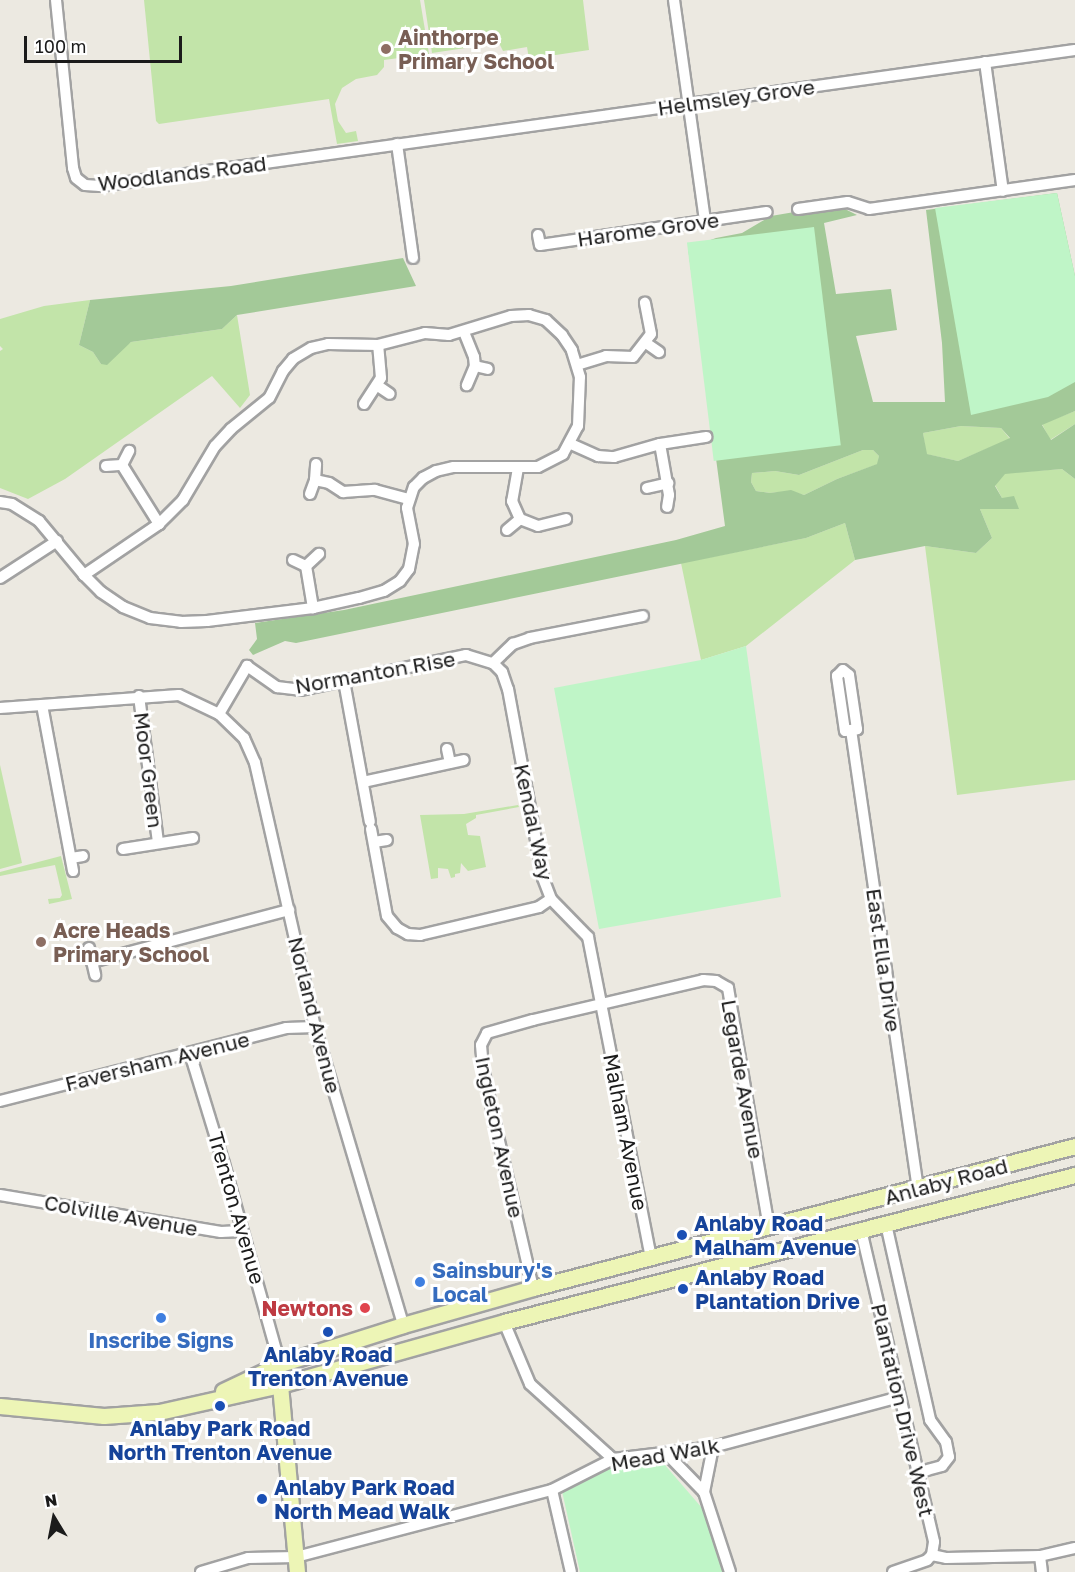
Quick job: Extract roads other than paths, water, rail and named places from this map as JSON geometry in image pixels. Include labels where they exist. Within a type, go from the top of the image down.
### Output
[{"type":"main road","name":"Anlaby Road","points":[[201,1401],[280,1364],[403,1325],[533,1288],[918,1190],[1075,1146]]},
{"type":"main road","name":"Anlaby Road","points":[[201,1401],[280,1385],[504,1322],[1075,1175]]},
{"type":"main road","points":[[280,1385],[296,1564]]},
{"type":"main road","points":[[0,1406],[104,1416],[142,1415],[201,1401]]},
{"type":"street","name":"Woodlands Road","points":[[56,0],[73,168],[76,178],[85,185],[100,186],[397,144]]},
{"type":"street","points":[[674,0],[705,220]]},
{"type":"street","name":"Helmsley Grove","points":[[397,144],[1075,50]]},
{"type":"street","points":[[985,62],[1003,191]]},
{"type":"street","points":[[397,144],[413,258]]},
{"type":"street","points":[[798,209],[848,202],[869,209],[1075,180]]},
{"type":"street","name":"Harome Grove","points":[[538,235],[540,245],[767,212]]},
{"type":"street","points":[[577,365],[606,356],[633,357],[651,334],[651,324],[645,303]]},
{"type":"street","points":[[0,502],[12,504],[39,521],[84,575],[101,592],[123,607],[160,620],[207,621],[313,608],[384,591],[400,582],[409,569],[414,553],[413,535],[408,519],[409,499],[414,487],[423,478],[436,471],[454,467],[538,467],[552,462],[571,444],[578,426],[580,397],[577,365],[572,350],[562,335],[546,320],[529,315],[511,316],[449,335],[425,333],[378,345],[328,344],[311,348],[293,359],[283,371],[269,398],[231,429],[215,446],[183,500],[159,524],[84,575]]},
{"type":"street","points":[[464,332],[474,357],[475,366],[467,385]]},
{"type":"street","points":[[646,343],[660,352]]},
{"type":"street","points":[[364,404],[378,386],[382,369],[378,345]]},
{"type":"street","points":[[475,366],[488,369]]},
{"type":"street","points":[[378,386],[390,394]]},
{"type":"street","points":[[571,444],[598,456],[614,457],[660,444],[706,436]]},
{"type":"street","points":[[660,444],[668,483],[667,507]]},
{"type":"street","points":[[122,465],[129,451]]},
{"type":"street","points":[[310,494],[315,480],[316,464]]},
{"type":"street","points":[[122,465],[159,524]]},
{"type":"street","points":[[106,466],[122,465]]},
{"type":"street","points":[[518,468],[512,501],[520,519],[538,526],[566,519]]},
{"type":"street","points":[[315,480],[329,483],[343,492],[375,490],[409,499]]},
{"type":"street","points":[[647,488],[668,483]]},
{"type":"street","points":[[507,530],[520,519]]},
{"type":"street","points":[[0,578],[57,541]]},
{"type":"street","points":[[306,566],[319,554]]},
{"type":"street","points":[[293,560],[306,566]]},
{"type":"street","points":[[306,566],[313,608]]},
{"type":"street","points":[[493,663],[513,644],[530,638],[643,616]]},
{"type":"street","name":"Normanton Rise","points":[[219,714],[247,666],[277,687],[300,690],[466,655],[493,663]]},
{"type":"street","name":"Kendal Way","points":[[493,663],[502,672],[508,689],[543,878],[551,899],[588,937],[602,1006]]},
{"type":"street","name":"East Ella Drive","points":[[843,670],[849,675],[857,729],[851,730],[845,731],[837,676],[843,670]]},
{"type":"street","points":[[344,681],[387,916],[397,928],[408,934],[420,935],[539,908],[551,899]]},
{"type":"street","name":"Norland Avenue","points":[[0,708],[139,696],[179,695],[219,714],[244,738],[255,763],[315,1027],[403,1325]]},
{"type":"street","name":"Moor Green","points":[[139,696],[158,843]]},
{"type":"street","points":[[42,705],[73,871]]},
{"type":"street","name":"East Ella Drive","points":[[851,730],[918,1190]]},
{"type":"street","points":[[447,749],[450,762]]},
{"type":"street","points":[[363,782],[464,760]]},
{"type":"street","name":"Moor Green","points":[[123,849],[193,837]]},
{"type":"street","points":[[374,842],[387,840]]},
{"type":"street","points":[[70,858],[83,856]]},
{"type":"street","points":[[92,962],[289,910]]},
{"type":"street","points":[[88,948],[94,975]]},
{"type":"street","name":"Legarde Avenue","points":[[602,1006],[703,980],[716,981],[728,988],[769,1228]]},
{"type":"street","name":"Malham Avenue","points":[[602,1006],[651,1258]]},
{"type":"street","name":"Ingleton Avenue","points":[[533,1288],[497,1134],[483,1068],[481,1045],[486,1033],[602,1006]]},
{"type":"street","name":"Faversham Avenue","points":[[0,1101],[286,1028],[315,1027]]},
{"type":"street","name":"Trenton Avenue","points":[[190,1053],[224,1164],[241,1231],[260,1288],[280,1364]]},
{"type":"street","name":"Colville Avenue","points":[[0,1195],[221,1232],[241,1231]]},
{"type":"street","points":[[886,1224],[930,1420],[946,1442],[949,1457],[942,1466],[916,1473]]},
{"type":"street","name":"Plantation Drive West","points":[[861,1230],[881,1308],[916,1473],[934,1542],[932,1555]]},
{"type":"street","points":[[504,1322],[530,1384],[613,1460]]},
{"type":"street","name":"Mead Walk","points":[[201,1572],[248,1558],[296,1564],[552,1490],[613,1460],[712,1447],[899,1397]]},
{"type":"street","points":[[704,1492],[712,1447]]},
{"type":"street","points":[[666,1453],[704,1492],[730,1572]]},
{"type":"street","points":[[552,1490],[571,1572]]},
{"type":"street","points":[[893,1572],[927,1560],[932,1555],[945,1558],[1040,1556],[1075,1548]]},
{"type":"street","points":[[1040,1556],[1042,1572]]},
{"type":"place","name":"Ainthorpe Primary School","points":[[386,49]]},
{"type":"place","name":"Acre Heads Primary School","points":[[41,942]]},
{"type":"place","name":"Anlaby Road Malham Avenue","points":[[682,1235]]},
{"type":"place","name":"Sainsbury's Local","points":[[420,1282]]},
{"type":"place","name":"Anlaby Road Plantation Drive","points":[[683,1289]]},
{"type":"place","name":"Newtons","points":[[365,1308]]},
{"type":"place","name":"Inscribe Signs","points":[[161,1318]]},
{"type":"place","name":"Anlaby Road Trenton Avenue","points":[[328,1332]]},
{"type":"place","name":"Anlaby Park Road North Trenton Avenue","points":[[220,1406]]},
{"type":"place","name":"Anlaby Park Road North Mead Walk","points":[[262,1499]]}]
